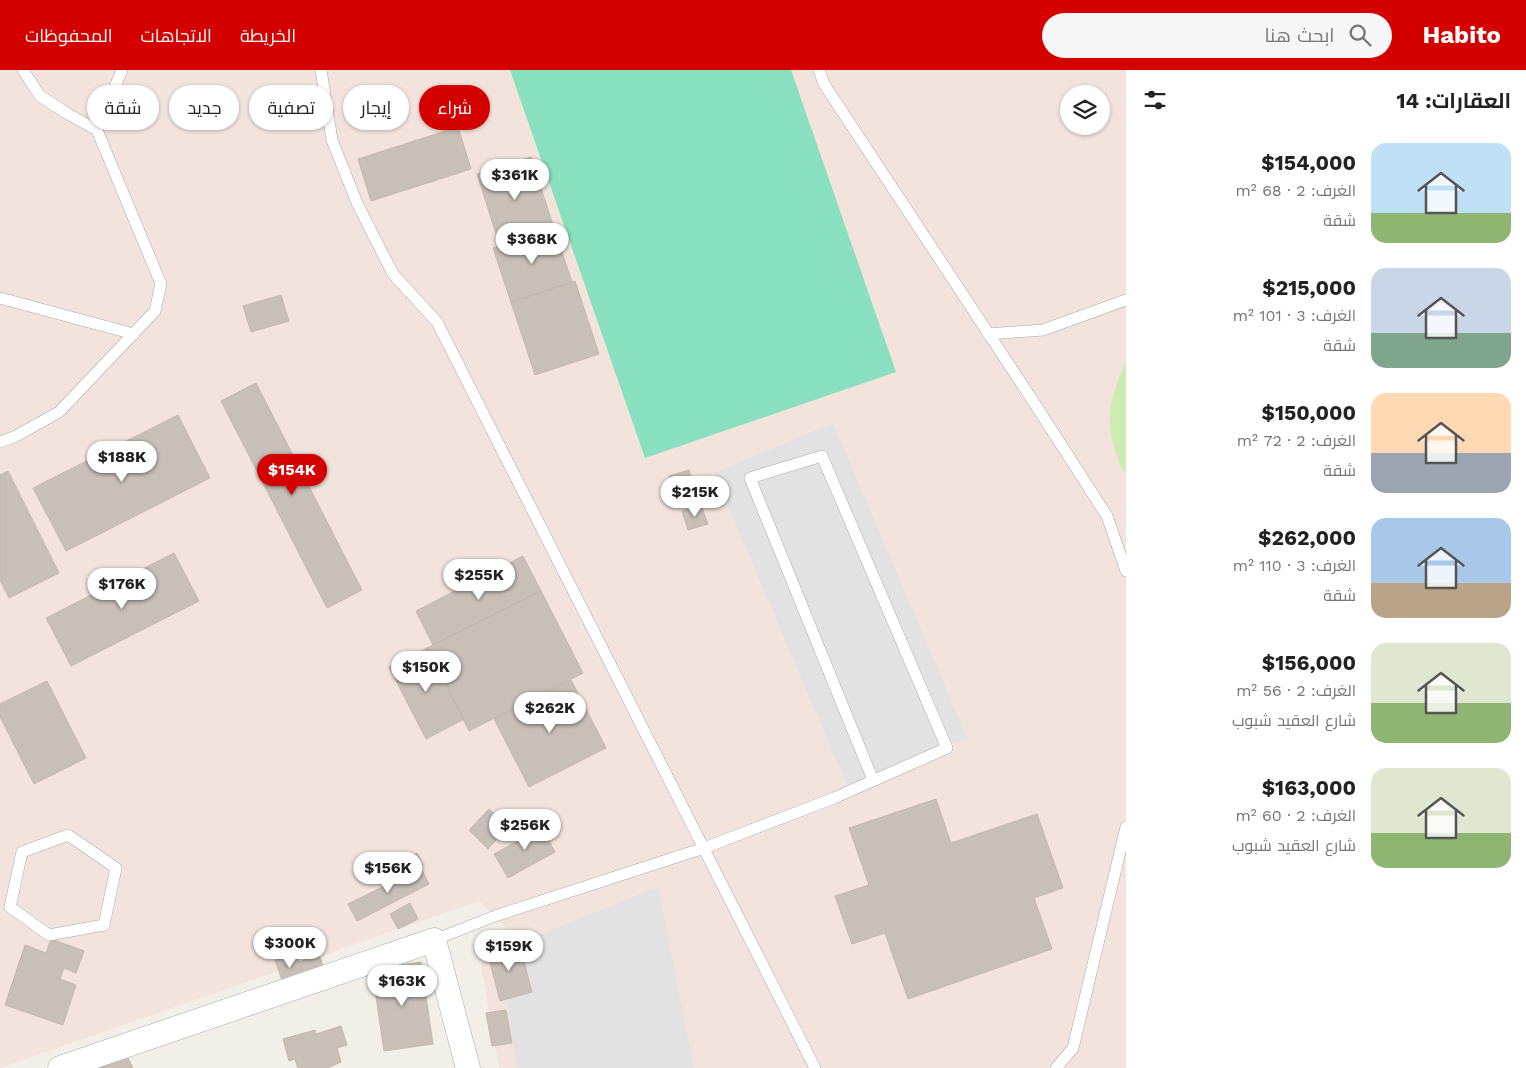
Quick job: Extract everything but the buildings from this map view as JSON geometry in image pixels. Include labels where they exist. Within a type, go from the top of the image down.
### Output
[{"type":"street","points":[[60,1068],[434,940],[468,1068]]},
{"type":"lane","points":[[23,70],[40,96],[87,124]]},
{"type":"lane","points":[[116,85],[122,70]]},
{"type":"lane","points":[[321,70],[332,140],[357,203],[393,274],[437,322],[815,1068]]},
{"type":"lane","points":[[819,70],[824,84],[1106,516],[1126,571]]},
{"type":"lane","points":[[0,442],[16,436],[59,412],[155,311],[161,284],[97,130]]},
{"type":"lane","points":[[0,298],[134,334]]},
{"type":"lane","points":[[988,334],[1043,330],[1126,300]]},
{"type":"lane","points":[[434,940],[495,916],[704,848],[824,802],[947,748],[822,456],[750,478],[873,780]]},
{"type":"lane","points":[[1056,1068],[1073,1048],[1126,827]]},
{"type":"lane","points":[[68,835],[116,868],[104,925],[49,935],[5,909],[22,852],[68,835]]},
{"type":"shaded area","points":[[0,70],[1126,70],[1126,1068],[499,1068],[481,965],[509,930],[479,901],[0,1068]]},
{"type":"shaded area","points":[[833,423],[967,738],[848,788],[714,473]]},
{"type":"shaded area","points":[[658,887],[694,1068],[517,1068],[507,1000],[532,992],[519,943]]},
{"type":"green space","points":[[510,70],[791,70],[896,372],[645,458]]},
{"type":"green space","points":[[1126,362],[1126,470],[1123,472],[1112,438],[1110,418],[1115,390]]}]
